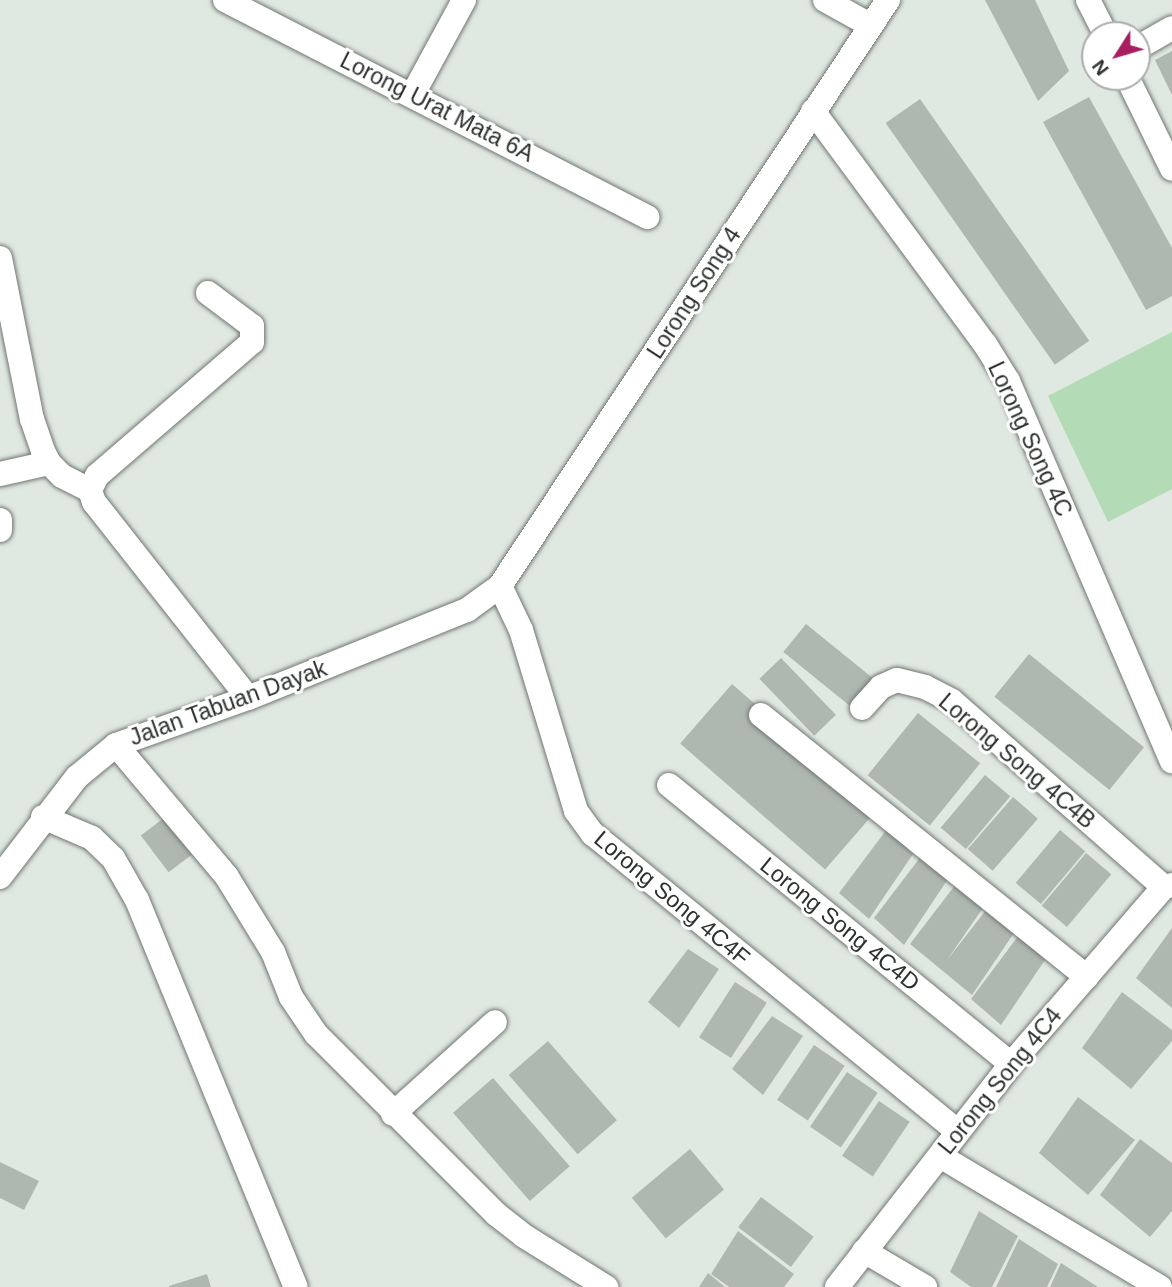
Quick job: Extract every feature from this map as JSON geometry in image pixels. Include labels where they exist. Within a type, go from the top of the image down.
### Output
[{"type":"street","name":"Lorong Urat Mata 6A","points":[[225,0],[647,216]]},
{"type":"street","points":[[413,94],[464,0]]},
{"type":"street","points":[[825,0],[870,25]]},
{"type":"street","name":"Lorong Song 4","points":[[500,586],[888,0]]},
{"type":"street","points":[[1088,0],[1099,21]]},
{"type":"street","points":[[1151,40],[1172,28]]},
{"type":"street","points":[[1134,91],[1172,169]]},
{"type":"street","name":"Lorong Song 4C","points":[[813,111],[985,344],[1008,381],[1167,735],[1172,761]]},
{"type":"street","points":[[0,258],[32,419],[49,463],[62,476],[90,490],[94,502],[248,698]]},
{"type":"street","points":[[90,490],[97,477],[252,342],[252,326],[208,293]]},
{"type":"street","points":[[0,474],[49,463]]},
{"type":"street","points":[[0,520],[0,530]]},
{"type":"street","name":"Jalan Tabuan Dayak","points":[[0,877],[76,777],[116,745],[248,698],[467,610],[500,586]]},
{"type":"street","name":"Lorong Song 4C4F","points":[[500,586],[521,630],[576,811],[593,834],[957,1131]]},
{"type":"street","name":"Lorong Song 4C4B","points":[[862,708],[881,687],[897,680],[925,687],[952,701],[1168,886]]},
{"type":"street","points":[[761,715],[1087,977]]},
{"type":"street","points":[[116,745],[228,877],[273,952],[291,997],[316,1034],[393,1114],[496,1214],[524,1236],[606,1287]]},
{"type":"street","name":"Lorong Song 4C4D","points":[[669,785],[1011,1064]]},
{"type":"street","points":[[43,817],[92,838],[113,858],[137,900],[296,1287]]},
{"type":"street","name":"Lorong Song 4C4","points":[[837,1287],[1011,1064],[1168,886]]},
{"type":"street","points":[[393,1114],[495,1022]]},
{"type":"street","points":[[940,1156],[1160,1287]]},
{"type":"street","points":[[864,1251],[925,1287]]},
{"type":"green space","points":[[1172,332],[1172,489],[1108,522],[1048,396]]},
{"type":"building","points":[[985,0],[1035,0],[1069,71],[1038,101]]},
{"type":"building","points":[[1172,51],[1172,95],[1155,60]]},
{"type":"building","points":[[1089,97],[1172,248],[1172,296],[1146,310],[1043,122]]},
{"type":"building","points":[[920,99],[1089,341],[1055,365],[886,123]]},
{"type":"building","points":[[806,624],[874,679],[851,707],[783,652]]},
{"type":"building","points":[[1029,654],[1144,747],[1109,790],[994,697]]},
{"type":"building","points":[[781,658],[836,715],[814,736],[759,679]]},
{"type":"building","points":[[732,684],[877,810],[825,870],[680,744]]},
{"type":"building","points":[[918,713],[980,763],[930,826],[868,775]]},
{"type":"building","points":[[985,775],[1010,796],[966,849],[941,828]]},
{"type":"building","points":[[1013,797],[1038,819],[993,871],[968,849]]},
{"type":"building","points":[[164,818],[192,855],[169,872],[141,835]]},
{"type":"building","points":[[887,829],[913,854],[869,919],[839,893]]},
{"type":"building","points":[[1060,830],[1085,851],[1041,904],[1016,883]]},
{"type":"building","points":[[1086,853],[1111,874],[1067,927],[1042,906]]},
{"type":"building","points":[[922,855],[948,879],[904,945],[874,918]]},
{"type":"building","points":[[959,880],[985,905],[947,960],[990,905],[1016,930],[972,995],[910,944]]},
{"type":"building","points":[[1172,928],[1172,1008],[1136,978]]},
{"type":"building","points":[[1019,935],[1045,960],[1001,1025],[971,999]]},
{"type":"building","points":[[688,949],[719,969],[679,1028],[648,1002]]},
{"type":"building","points":[[735,982],[767,1003],[731,1058],[699,1037]]},
{"type":"building","points":[[1122,992],[1172,1030],[1172,1041],[1131,1089],[1082,1048]]},
{"type":"building","points":[[772,1016],[803,1036],[763,1095],[732,1069]]},
{"type":"building","points":[[548,1041],[617,1120],[578,1154],[509,1075]]},
{"type":"building","points":[[814,1045],[845,1066],[808,1120],[777,1100]]},
{"type":"building","points":[[847,1072],[878,1093],[841,1147],[810,1127]]},
{"type":"building","points":[[493,1078],[570,1166],[530,1201],[453,1113]]},
{"type":"building","points":[[1078,1097],[1135,1140],[1088,1195],[1039,1153]]},
{"type":"building","points":[[879,1101],[910,1122],[873,1176],[842,1156]]},
{"type":"building","points":[[1140,1139],[1172,1163],[1172,1211],[1150,1237],[1100,1195]]},
{"type":"building","points":[[690,1149],[724,1190],[666,1238],[632,1198]]},
{"type":"building","points":[[0,1162],[39,1181],[24,1210],[0,1198]]},
{"type":"building","points":[[761,1197],[814,1237],[791,1267],[738,1227]]},
{"type":"building","points":[[979,1211],[1018,1236],[992,1287],[971,1287],[950,1272]]},
{"type":"building","points":[[738,1231],[794,1274],[784,1287],[729,1287],[711,1274]]},
{"type":"building","points":[[1019,1239],[1058,1264],[1047,1287],[996,1287]]},
{"type":"building","points":[[1061,1263],[1098,1287],[1050,1287]]},
{"type":"building","points":[[708,1273],[725,1287],[699,1287]]},
{"type":"building","points":[[207,1274],[211,1287],[169,1287],[169,1286]]}]
